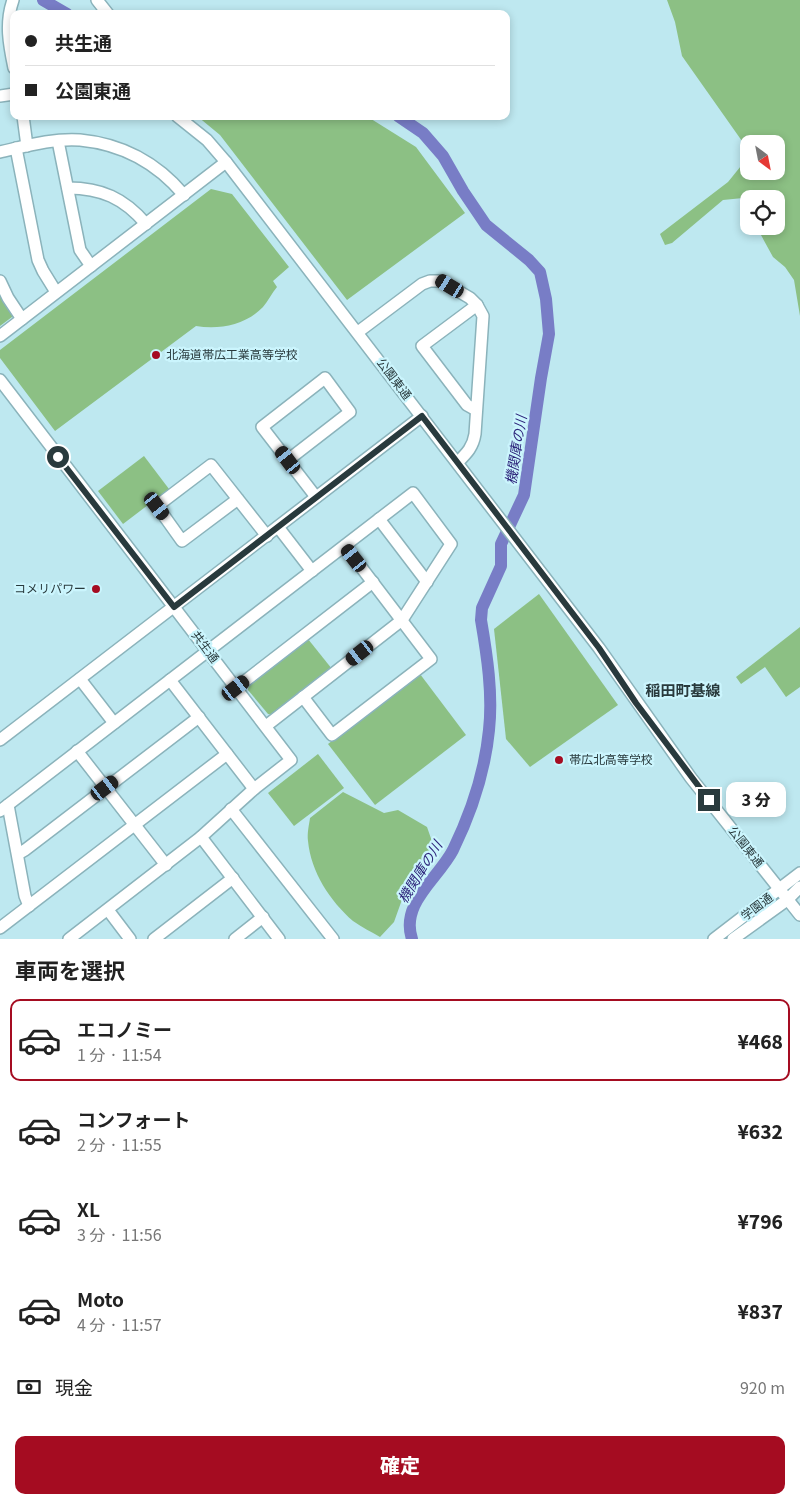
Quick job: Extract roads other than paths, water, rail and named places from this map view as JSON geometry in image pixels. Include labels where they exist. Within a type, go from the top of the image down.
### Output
[{"type":"street","points":[[97,0],[105,10]]},
{"type":"street","points":[[10,11],[4,37],[10,56]]},
{"type":"street","points":[[22,120],[22,147],[38,260],[56,292]]},
{"type":"street","name":"公園東通","points":[[182,120],[207,140],[226,162],[514,535],[599,648],[691,778],[800,915]]},
{"type":"street","points":[[0,152],[58,141],[80,140],[102,144],[134,154],[172,180],[184,194]]},
{"type":"street","points":[[58,141],[80,250],[91,266]]},
{"type":"street","points":[[0,336],[226,162]]},
{"type":"street","points":[[68,188],[83,188],[103,192],[128,205],[146,224]]},
{"type":"street","points":[[358,332],[422,284],[430,281],[441,281],[470,298],[477,305],[483,316],[473,444],[458,462]]},
{"type":"street","points":[[0,282],[22,319]]},
{"type":"street","points":[[476,410],[467,405],[422,346],[477,305]]},
{"type":"street","points":[[288,460],[350,412],[325,378],[262,427],[316,497]]},
{"type":"street","name":"共生通","points":[[0,380],[291,760],[254,789],[201,837],[69,939]]},
{"type":"street","points":[[0,740],[422,416]]},
{"type":"street","points":[[238,499],[182,541],[157,506],[211,464],[267,536]]},
{"type":"street","points":[[29,906],[25,896],[18,854],[4,808],[413,493],[451,544],[402,620],[266,726]]},
{"type":"street","points":[[379,519],[427,582]]},
{"type":"street","points":[[278,527],[312,571]]},
{"type":"street","points":[[303,697],[332,734],[431,658],[345,546]]},
{"type":"street","points":[[236,688],[373,582]]},
{"type":"street","points":[[80,679],[114,723]]},
{"type":"street","points":[[170,680],[254,789]]},
{"type":"street","points":[[18,854],[26,850],[199,717]]},
{"type":"street","points":[[77,752],[166,865]]},
{"type":"street","points":[[0,928],[227,754]]},
{"type":"street","points":[[231,809],[333,939]]},
{"type":"street","points":[[201,837],[280,939]]},
{"type":"street","name":"学園通","points":[[714,939],[800,873]]},
{"type":"street","points":[[154,939],[233,878]]},
{"type":"street","name":"学園通","points":[[733,939],[787,900],[800,887]]},
{"type":"street","points":[[108,910],[130,939]]},
{"type":"street","points":[[235,939],[263,917]]},
{"type":"waterway","name":"機関庫の川","points":[[43,0],[60,10]]},
{"type":"waterway","name":"機関庫の川","points":[[404,120],[423,133],[443,156],[463,191],[486,225],[529,260],[540,272],[546,299],[549,334],[524,495],[501,544],[501,566],[482,608],[481,620],[490,689],[490,716],[481,776],[466,821],[453,850],[422,892],[411,914],[412,939]]},
{"type":"place","name":"北海道帯広工業高等学校","points":[[156,355]]},
{"type":"place","name":"コメリパワー","points":[[96,589]]},
{"type":"place","name":"帯広北高等学校","points":[[559,760]]},
{"type":"district","name":"稲田町基線","points":[[683,691]]}]
